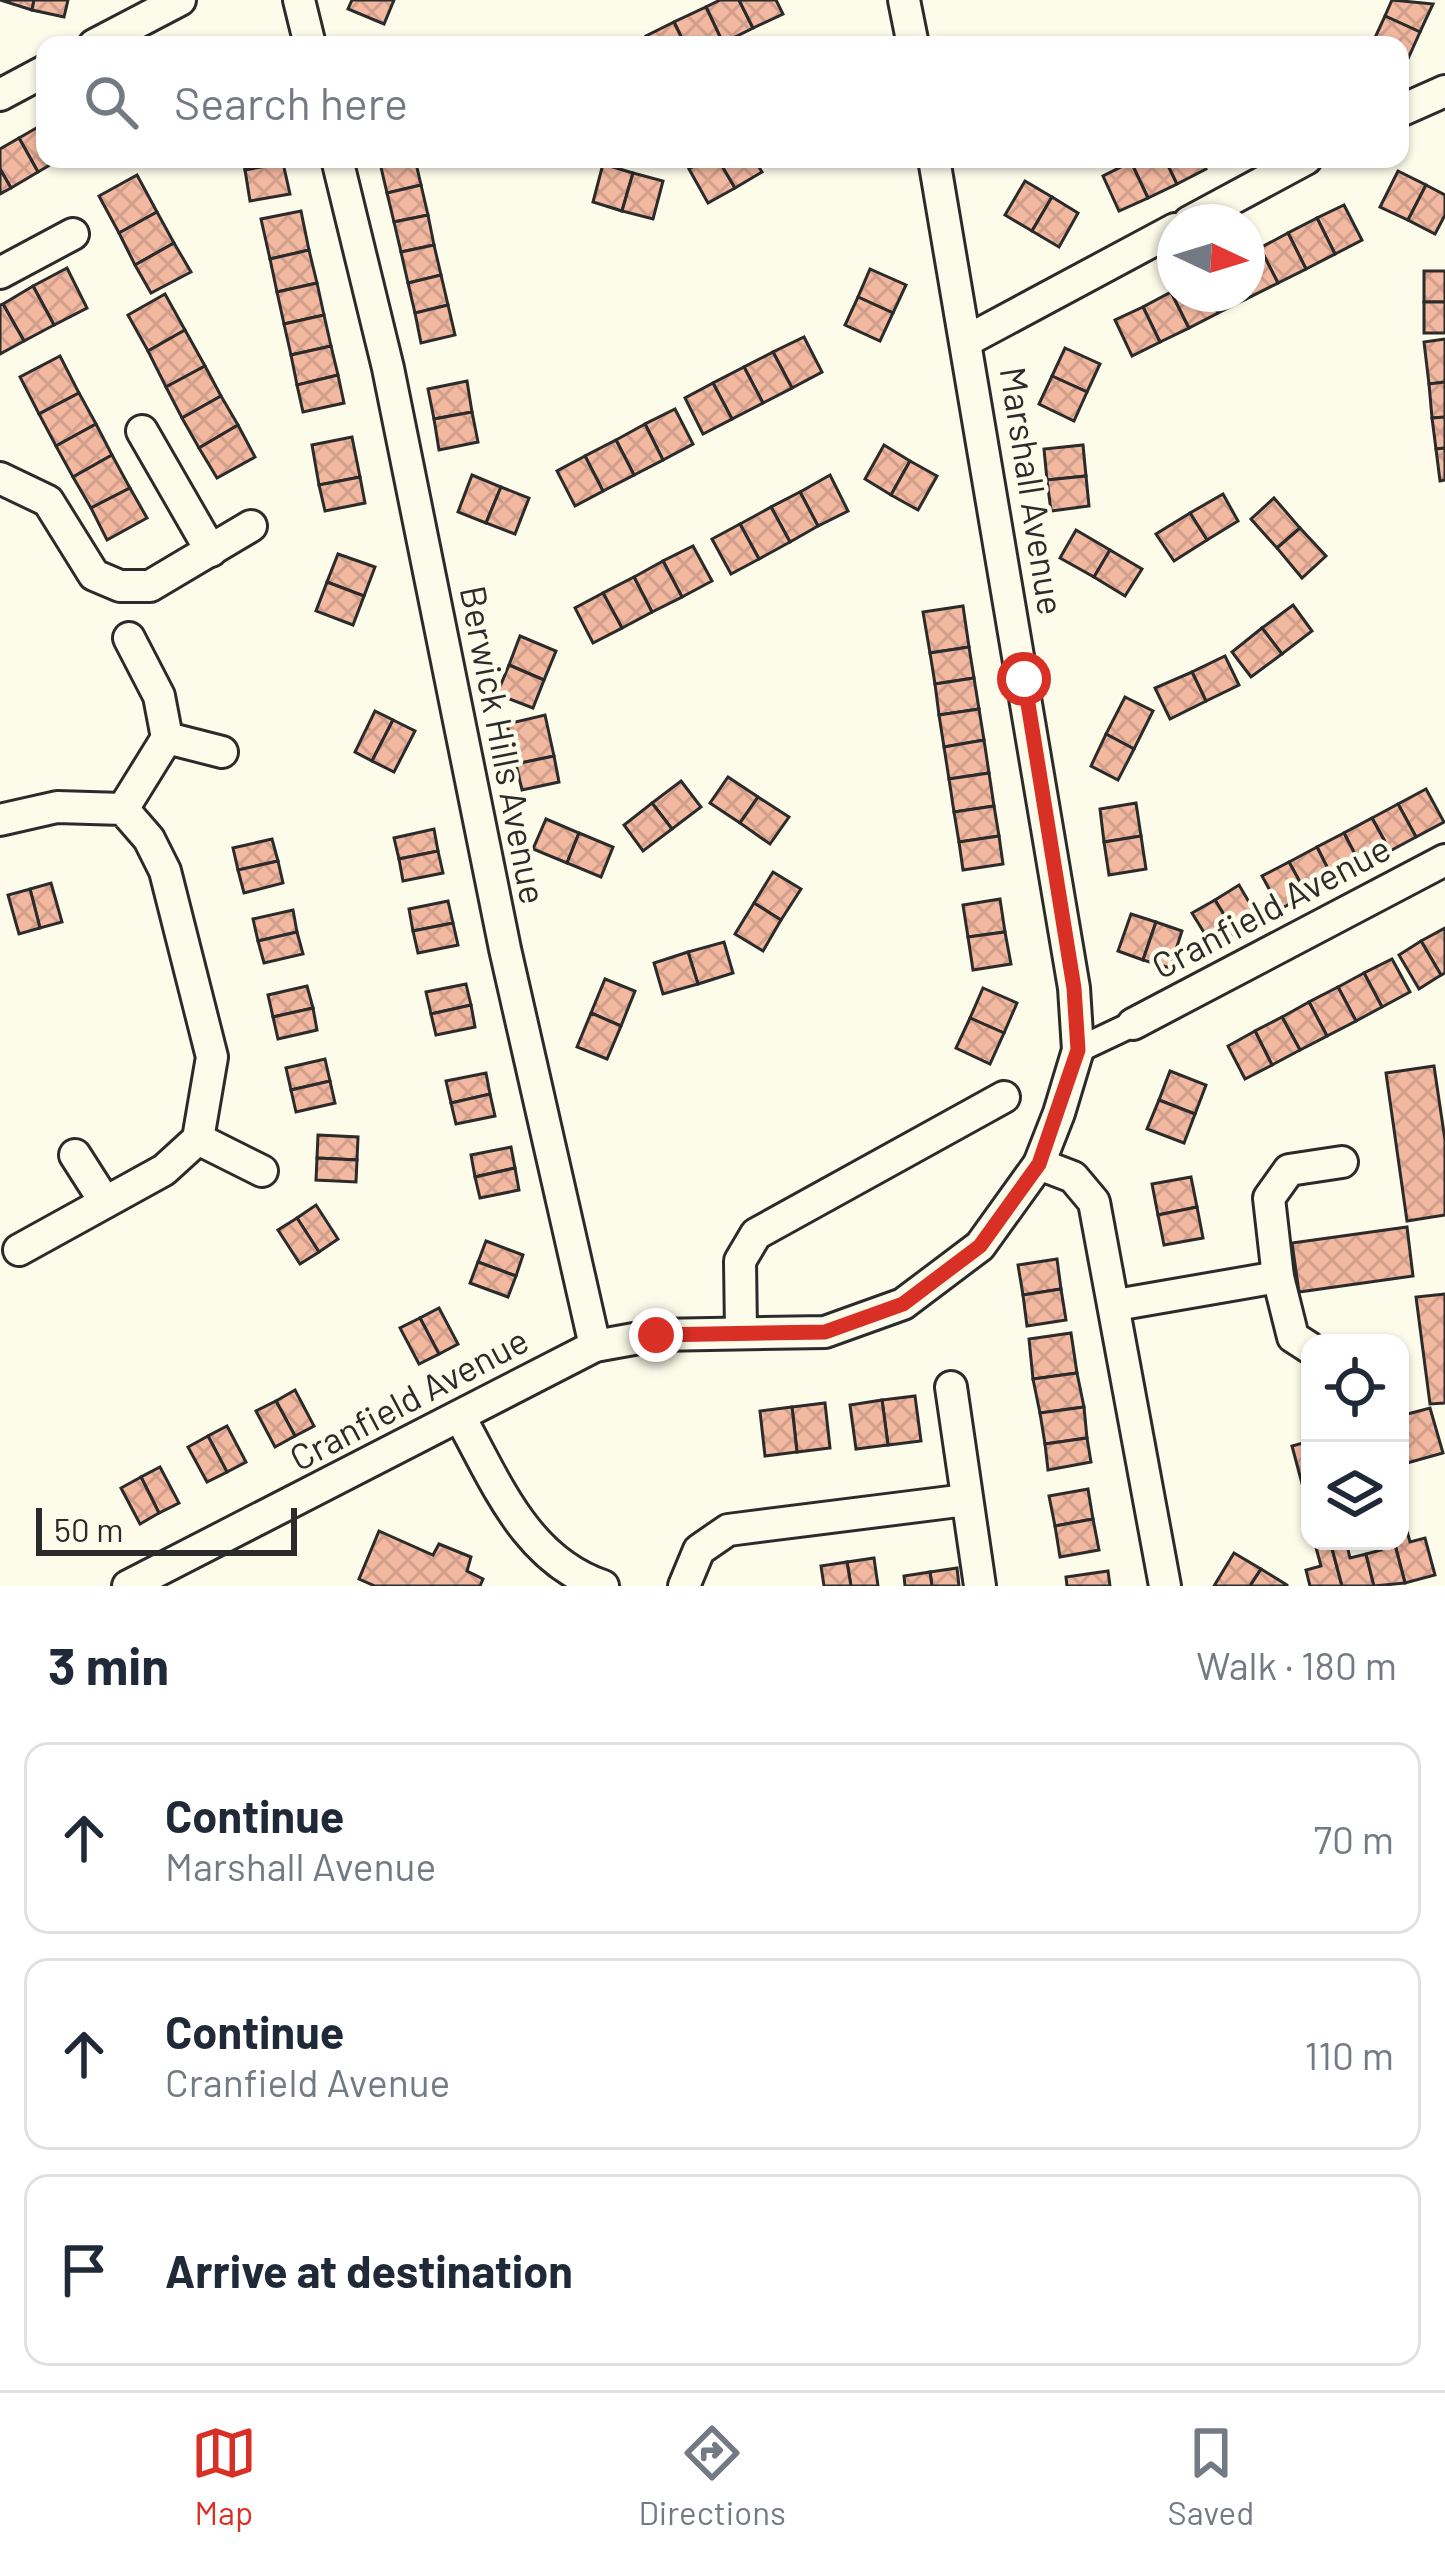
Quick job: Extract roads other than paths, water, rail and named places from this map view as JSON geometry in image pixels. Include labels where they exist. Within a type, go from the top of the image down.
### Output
[{"type":"street","points":[[111,36],[180,0]]},
{"type":"street","points":[[298,0],[308,36]]},
{"type":"street","points":[[904,0],[911,36]]},
{"type":"street","points":[[1,92],[36,75]]},
{"type":"street","points":[[1409,107],[1445,91]]},
{"type":"street","name":"Berwick Hills Avenue","points":[[339,168],[388,368],[505,950],[595,1346]]},
{"type":"street","name":"Marshall Avenue","points":[[936,168],[1074,988],[1078,1050]]},
{"type":"street","points":[[1222,204],[1289,168]]},
{"type":"street","points":[[0,273],[73,234]]},
{"type":"street","points":[[968,340],[1157,240]]},
{"type":"street","points":[[142,430],[211,551]]},
{"type":"street","points":[[0,478],[48,501],[94,575],[120,586],[150,586],[250,526]]},
{"type":"street","points":[[123,809],[167,738],[159,696],[129,638]]},
{"type":"street","points":[[167,738],[222,752]]},
{"type":"street","points":[[0,820],[57,807],[123,809],[149,839],[165,871],[212,1057],[198,1139],[164,1170],[19,1250]]},
{"type":"street","name":"Cranfield Avenue","points":[[1133,1024],[1445,860]]},
{"type":"street","points":[[1078,1050],[1133,1024]]},
{"type":"street","name":"Cranfield Avenue","points":[[128,1586],[595,1346],[656,1335],[825,1332],[903,1304],[980,1246],[1039,1164],[1078,1050]]},
{"type":"street","points":[[741,1331],[740,1261],[756,1234],[1004,1096]]},
{"type":"street","points":[[198,1139],[262,1171]]},
{"type":"street","points":[[75,1155],[105,1202]]},
{"type":"street","points":[[1301,1342],[1293,1337],[1278,1277],[1269,1198],[1289,1170],[1342,1162]]},
{"type":"street","points":[[1039,1164],[1073,1178],[1094,1202],[1165,1586]]},
{"type":"street","points":[[1116,1305],[1278,1277]]},
{"type":"street","points":[[951,1387],[980,1586]]},
{"type":"street","points":[[460,1417],[522,1529],[564,1572],[603,1586]]},
{"type":"street","points":[[684,1586],[699,1550],[728,1530],[966,1500]]}]
